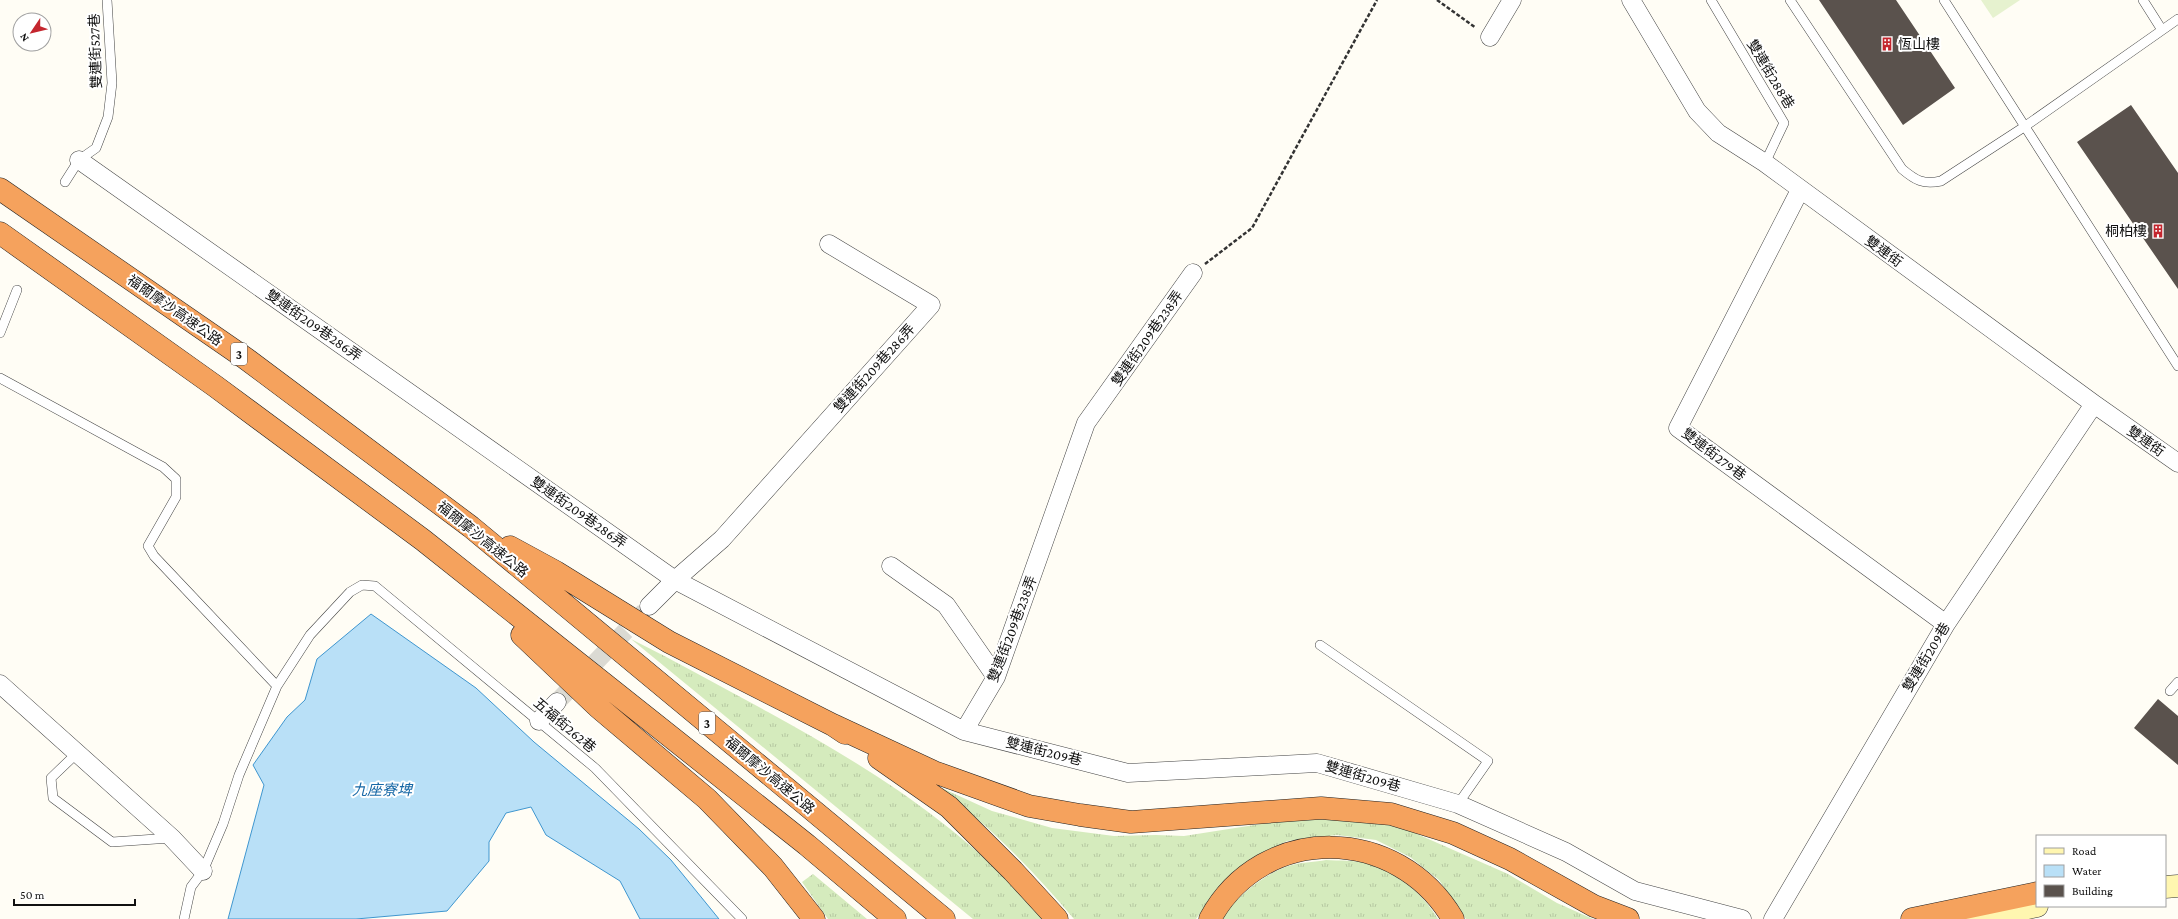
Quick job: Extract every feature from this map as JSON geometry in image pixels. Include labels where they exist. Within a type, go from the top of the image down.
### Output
[{"type":"highway","name":"福爾摩沙高速公路","points":[[0,189],[245,358],[471,527],[944,919]]},
{"type":"highway","name":"3","points":[[0,234],[215,386],[423,540],[801,840],[895,919]]},
{"type":"highway","points":[[471,527],[556,572],[668,642],[833,725],[934,772],[1029,806],[1130,822],[1321,808],[1391,814],[1453,834],[1510,859],[1594,906],[1628,919]]},
{"type":"highway","points":[[423,540],[598,707],[707,799],[773,867],[814,919]]},
{"type":"highway","points":[[833,725],[949,807],[1013,871],[1057,919]]},
{"type":"highway","points":[[1210,919],[1216,908],[1234,888],[1256,868],[1280,856],[1312,848],[1332,847],[1360,849],[1387,858],[1415,876],[1437,897],[1453,919]]},
{"type":"highway","points":[[1912,919],[2036,893]]},
{"type":"main road","points":[[2166,887],[2178,886]]},
{"type":"main road","points":[[1976,919],[2036,906]]},
{"type":"street","points":[[1490,37],[1512,0]]},
{"type":"street","name":"雙連街","points":[[1631,0],[1697,111],[1718,132],[1765,163],[2094,404],[2178,463]]},
{"type":"street","name":"雙連街209巷286弄","points":[[79,160],[675,580],[722,539],[931,305],[829,244]]},
{"type":"street","name":"雙連街279巷","points":[[1800,190],[1678,428],[1946,624]]},
{"type":"street","name":"雙連街209巷238弄","points":[[964,731],[996,677],[1086,423],[1193,273]]},
{"type":"street","name":"雙連街209巷","points":[[1773,919],[1946,624],[2094,404]]},
{"type":"street","points":[[891,566],[946,606],[996,677]]},
{"type":"street","points":[[650,606],[675,580],[964,731]]},
{"type":"street","points":[[0,684],[76,754],[172,838],[203,871]]},
{"type":"street","points":[[539,721],[557,702]]},
{"type":"street","name":"雙連街209巷","points":[[964,731],[1128,773],[1317,763],[1458,804],[1566,852],[1635,891],[1742,919]]},
{"type":"lane","name":"雙連街527巷","points":[[65,182],[79,160],[96,148],[108,116],[112,83],[107,0]]},
{"type":"lane","name":"雙連街288巷","points":[[1710,0],[1784,123],[1765,163]]},
{"type":"lane","points":[[1790,0],[1902,169],[1916,181],[1930,184],[1941,181],[2024,127],[2178,19]]},
{"type":"lane","points":[[1944,0],[2178,366]]},
{"type":"lane","points":[[2143,0],[2162,30]]},
{"type":"lane","points":[[0,333],[17,290]]},
{"type":"lane","points":[[0,378],[163,467],[176,480],[176,497],[148,546],[154,556],[277,686],[239,775],[223,824],[203,871],[191,887],[184,919]]},
{"type":"lane","name":"五福街262巷","points":[[277,686],[310,635],[350,592],[362,585],[375,586],[595,768],[742,919]]},
{"type":"lane","points":[[1320,645],[1488,761],[1458,804]]},
{"type":"lane","points":[[2170,691],[2178,682]]},
{"type":"lane","points":[[76,754],[51,778],[53,798],[112,842],[172,838]]},
{"type":"path","points":[[1193,273],[1252,228],[1378,0]]},
{"type":"path","points":[[1437,0],[1490,37]]},
{"type":"green space","points":[[1981,0],[2020,0],[1993,18]]},
{"type":"green space","points":[[631,639],[805,733],[843,755],[915,802],[950,828],[982,856],[1042,919],[973,919]]},
{"type":"green space","points":[[935,785],[992,811],[1052,828],[1114,836],[1184,836],[1300,818],[1392,823],[1508,874],[1557,903],[1593,919],[1466,919],[1439,880],[1410,857],[1376,840],[1337,835],[1287,841],[1250,859],[1220,885],[1196,919],[1074,919],[1009,848],[973,815]]},
{"type":"green space","points":[[1326,860],[1361,862],[1387,871],[1398,877],[1416,892],[1432,909],[1438,919],[1223,919],[1235,902],[1243,894],[1273,873],[1283,868],[1300,863]]},
{"type":"green space","points":[[813,874],[867,919],[828,919],[802,882]]},
{"type":"water","name":"九座寮埤","points":[[371,614],[476,688],[534,742],[639,829],[671,860],[719,919],[640,919],[620,881],[546,835],[531,807],[506,813],[489,842],[489,861],[447,911],[356,919],[228,919],[264,785],[253,765],[287,717],[305,700],[317,659]]},
{"type":"building","name":"恆山樓","points":[[1819,0],[1896,0],[1955,88],[1903,125]]},
{"type":"building","name":"桐柏樓","points":[[2131,105],[2178,173],[2178,289],[2077,142]]},
{"type":"building","points":[[2158,699],[2178,716],[2178,765],[2134,728]]},
{"type":"tunnel","points":[[557,702],[645,611]]},
{"type":"place","name":"恆山樓","points":[[1887,44]]},
{"type":"place","name":"桐柏樓","points":[[2158,231]]}]
